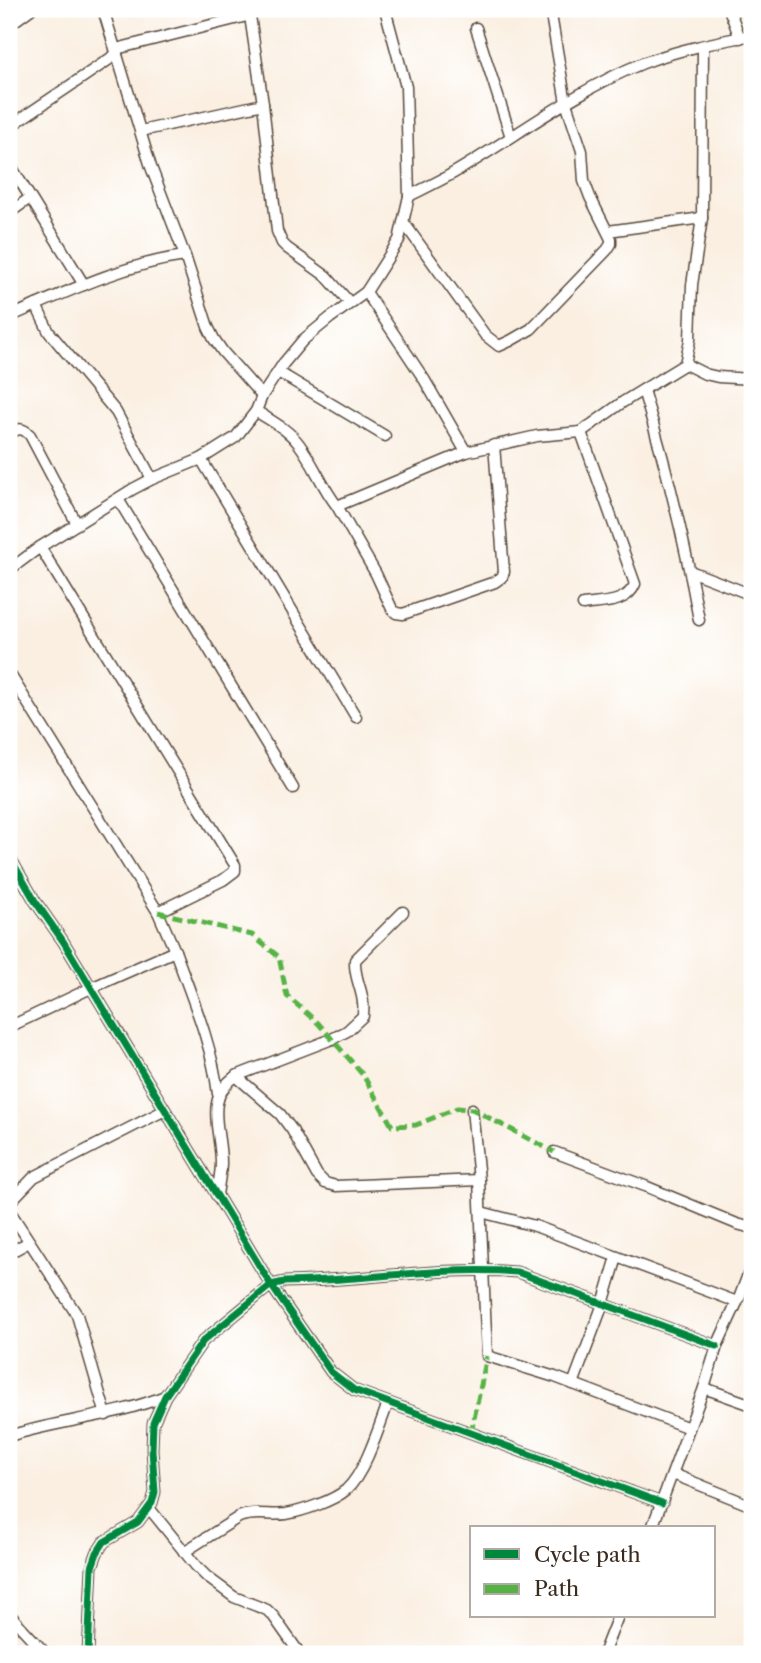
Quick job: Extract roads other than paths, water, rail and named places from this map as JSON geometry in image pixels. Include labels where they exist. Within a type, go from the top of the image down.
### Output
[{"type":"street","points":[[9,25],[31,9]]},
{"type":"street","points":[[103,9],[160,194],[185,256],[208,327],[223,352],[262,396]]},
{"type":"street","points":[[9,570],[77,524],[152,479],[201,459],[236,437],[256,411],[262,396],[278,372],[303,340],[366,292],[399,240],[410,196],[406,88],[385,9]]},
{"type":"street","points":[[404,223],[485,335],[499,346],[531,329],[607,250],[611,239],[584,181],[582,150],[566,103],[550,9]]},
{"type":"street","points":[[729,9],[740,38]]},
{"type":"street","points":[[9,127],[116,52],[250,12],[277,231],[282,243],[326,276],[350,303]]},
{"type":"street","points":[[475,28],[511,137]]},
{"type":"street","points":[[410,196],[456,172],[606,80],[645,63],[752,35]]},
{"type":"street","points":[[337,506],[466,452],[537,436],[581,432],[685,364],[690,340],[692,285],[702,218],[703,46]]},
{"type":"street","points":[[141,131],[263,104]]},
{"type":"street","points":[[9,163],[83,285]]},
{"type":"street","points":[[9,213],[30,198]]},
{"type":"street","points":[[608,231],[702,218]]},
{"type":"street","points":[[9,317],[83,285],[160,259],[185,256]]},
{"type":"street","points":[[366,292],[424,379],[466,452]]},
{"type":"street","points":[[36,305],[49,332],[116,412],[152,479]]},
{"type":"street","points":[[685,364],[718,377],[751,377]]},
{"type":"street","points":[[278,372],[385,436]]},
{"type":"street","points":[[643,390],[691,571],[699,620]]},
{"type":"street","points":[[256,411],[281,426],[300,445],[376,574],[393,609],[396,613],[403,614],[495,582],[502,577],[504,572],[494,444]]},
{"type":"street","points":[[9,434],[20,428],[30,435],[77,524]]},
{"type":"street","points":[[581,432],[635,584],[631,593],[622,599],[583,605]]},
{"type":"street","points":[[201,459],[356,717]]},
{"type":"street","points":[[118,499],[293,788]]},
{"type":"street","points":[[40,548],[234,865],[235,871],[223,880],[158,912]]},
{"type":"street","points":[[691,571],[752,595]]},
{"type":"street","points":[[9,673],[158,912],[175,951],[215,1068],[221,1164],[217,1196]]},
{"type":"street","points":[[9,856],[271,1285],[331,1372],[354,1390],[662,1503]]},
{"type":"street","points":[[218,1094],[225,1084],[236,1076],[332,1039],[347,1031],[363,1016],[363,1001],[354,970],[355,960],[403,912]]},
{"type":"street","points":[[9,1027],[175,951]]},
{"type":"street","points":[[236,1076],[280,1114],[317,1175],[326,1183],[335,1186],[479,1180]]},
{"type":"street","points":[[472,1109],[481,1212],[487,1356],[573,1384],[689,1428]]},
{"type":"street","points":[[9,1203],[34,1177],[165,1110]]},
{"type":"street","points":[[554,1152],[752,1228]]},
{"type":"street","points":[[9,1210],[77,1315],[106,1415]]},
{"type":"street","points":[[481,1212],[535,1226],[739,1299],[752,1300]]},
{"type":"street","points":[[9,1253],[29,1242]]},
{"type":"street","points":[[573,1384],[603,1304],[617,1257]]},
{"type":"street","points":[[653,1526],[717,1346],[752,1264]]},
{"type":"street","points":[[88,1654],[92,1567],[104,1542],[138,1522],[152,1503],[155,1492],[153,1423],[165,1396],[203,1341],[271,1285],[484,1270],[517,1272],[717,1346]]},
{"type":"street","points":[[704,1388],[752,1405]]},
{"type":"street","points":[[9,1436],[38,1427],[106,1415],[165,1396]]},
{"type":"street","points":[[184,1552],[239,1517],[248,1514],[286,1514],[320,1503],[345,1490],[361,1468],[388,1403]]},
{"type":"street","points":[[673,1474],[752,1506]]},
{"type":"street","points":[[149,1508],[207,1577],[234,1597],[267,1611],[300,1654]]},
{"type":"street","points":[[603,1654],[617,1618]]},
{"type":"street","points":[[10,1619],[46,1654]]}]
